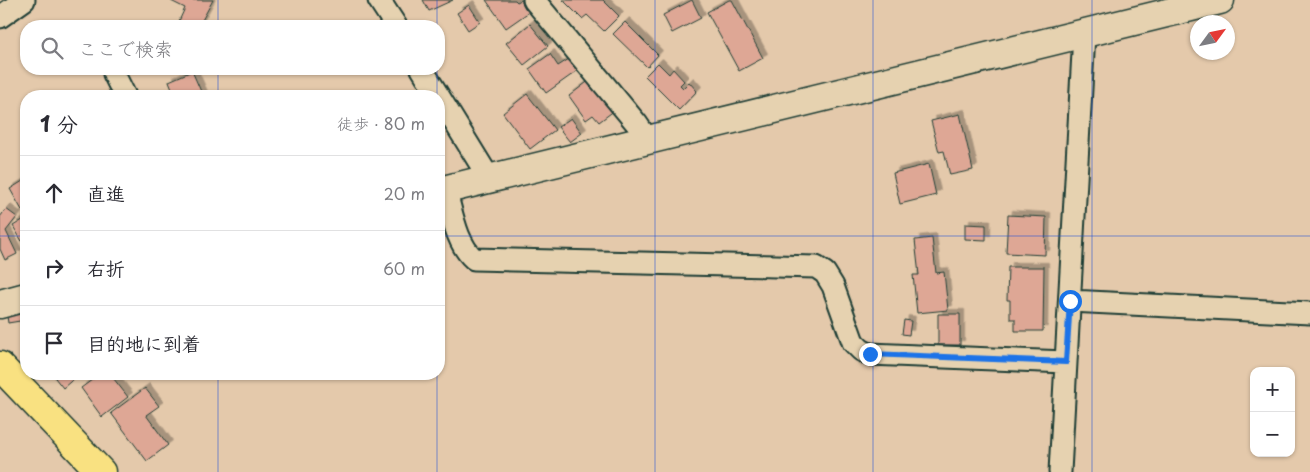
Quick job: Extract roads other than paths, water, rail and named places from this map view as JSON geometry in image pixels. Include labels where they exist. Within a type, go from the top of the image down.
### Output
[{"type":"highway","points":[[0,366],[101,472]]},
{"type":"street","points":[[0,16],[24,0]]},
{"type":"street","points":[[379,0],[392,20]]},
{"type":"street","points":[[534,0],[637,124],[648,140]]},
{"type":"street","points":[[445,189],[1220,0]]},
{"type":"street","points":[[1060,472],[1084,34]]},
{"type":"street","points":[[114,75],[122,90]]},
{"type":"street","points":[[426,75],[435,90]]},
{"type":"street","points":[[445,106],[489,178]]},
{"type":"street","points":[[445,198],[467,253],[474,259],[816,266],[825,273],[833,286],[853,342],[861,350],[870,354],[1066,362]]},
{"type":"street","points":[[0,304],[20,299]]},
{"type":"street","points":[[1070,301],[1310,313]]}]
